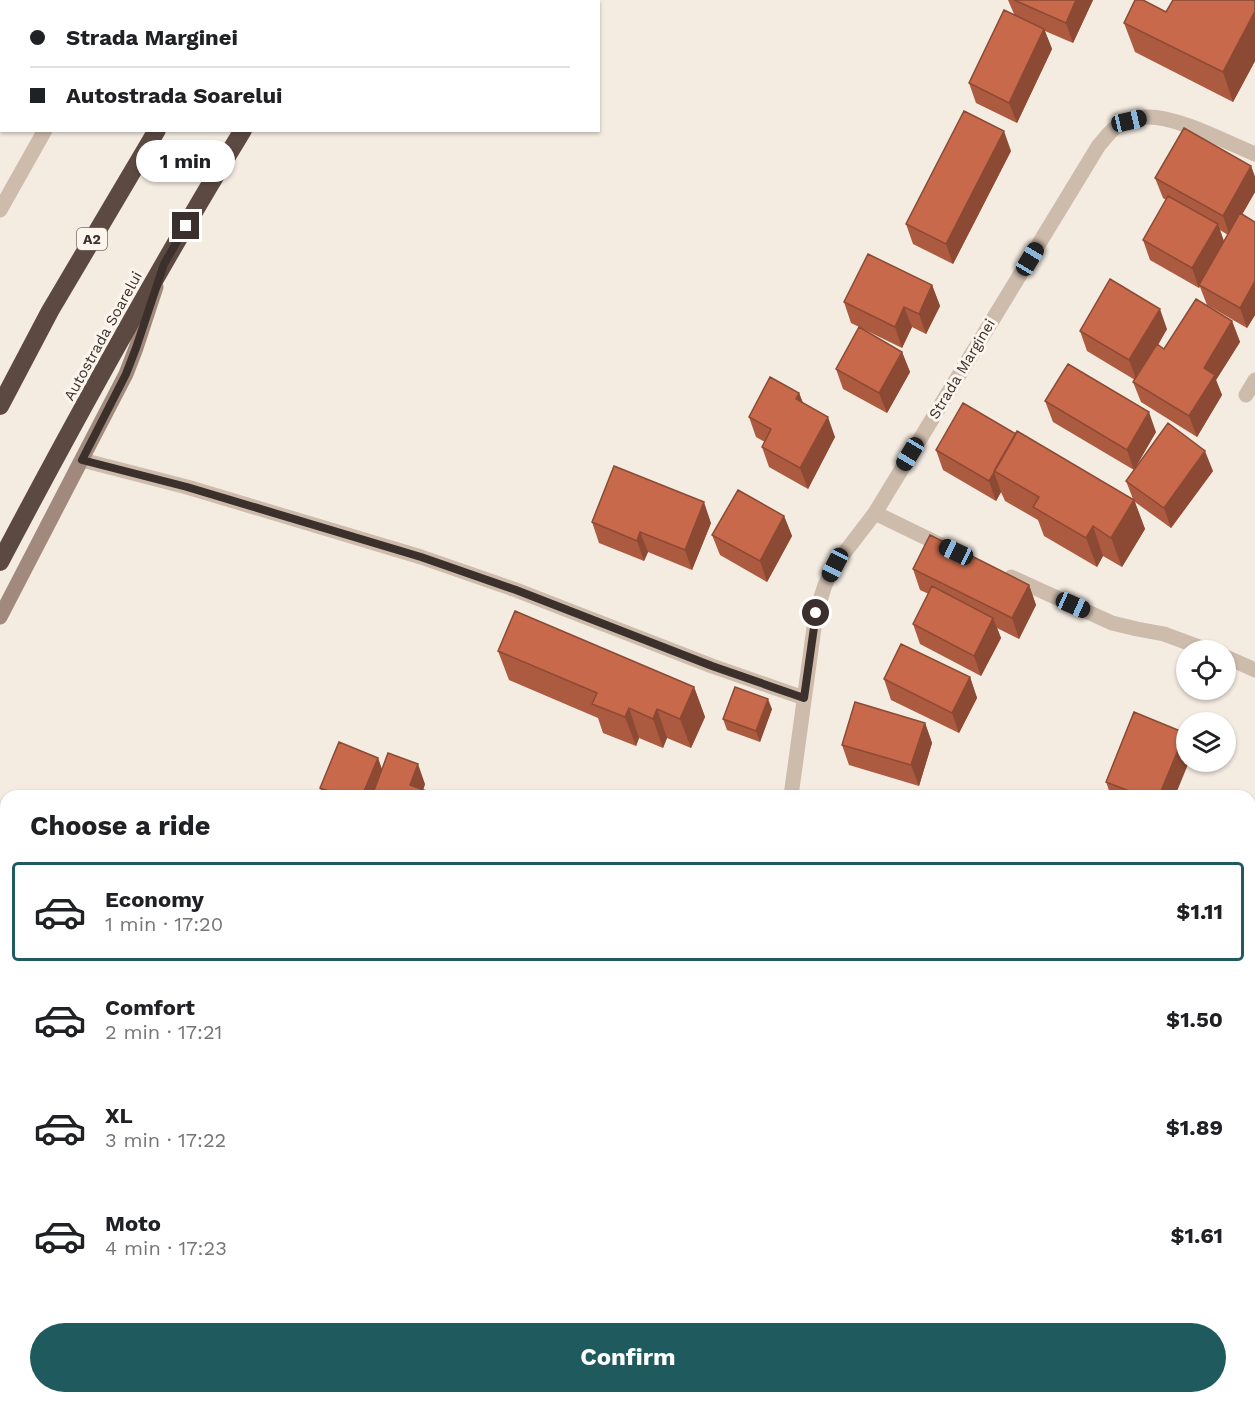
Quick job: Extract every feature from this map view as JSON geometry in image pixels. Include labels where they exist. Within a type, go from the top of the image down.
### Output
[{"type":"highway","name":"A2","points":[[0,406],[80,260],[156,132]]},
{"type":"highway","name":"Autostrada Soarelui","points":[[0,562],[57,454],[242,132]]},
{"type":"main road","points":[[0,617],[126,374],[164,264]]},
{"type":"main road","points":[[0,390],[30,349]]},
{"type":"street","name":"Strada Marginei","points":[[792,790],[816,613],[825,585],[835,565],[874,513],[1099,145],[1113,129],[1129,121],[1145,117],[1168,119],[1255,154]]},
{"type":"street","points":[[0,210],[44,132]]},
{"type":"street","points":[[1246,394],[1255,380]]},
{"type":"street","points":[[82,460],[187,487],[421,557],[516,590],[712,666],[804,698]]},
{"type":"street","points":[[874,513],[956,552]]},
{"type":"street","points":[[998,571],[1112,623],[1164,634],[1180,640]]},
{"type":"street","points":[[1236,661],[1255,670]]},
{"type":"building","points":[[1014,0],[1076,0],[1066,23]]},
{"type":"building","points":[[1135,0],[1143,0],[1166,12],[1173,0],[1252,0],[1255,1],[1255,11],[1223,72],[1124,23]]},
{"type":"building","points":[[1004,10],[1044,29],[1009,103],[969,83]]},
{"type":"building","points":[[964,111],[1004,131],[946,244],[906,224]]},
{"type":"building","points":[[1184,128],[1251,166],[1223,216],[1155,178]]},
{"type":"building","points":[[1168,196],[1218,224],[1192,268],[1143,240]]},
{"type":"building","points":[[1240,213],[1255,222],[1255,281],[1240,308],[1199,285]]},
{"type":"building","points":[[868,254],[932,285],[919,314],[904,307],[895,327],[844,302]]},
{"type":"building","points":[[1110,279],[1160,309],[1129,360],[1080,331]]},
{"type":"building","points":[[1196,299],[1232,321],[1204,368],[1215,375],[1189,416],[1133,382],[1157,344],[1164,349]]},
{"type":"building","points":[[859,327],[902,352],[879,393],[836,369]]},
{"type":"building","points":[[1068,364],[1149,412],[1127,450],[1045,401]]},
{"type":"building","points":[[770,377],[799,393],[796,399],[828,417],[800,468],[762,447],[771,429],[749,417]]},
{"type":"building","points":[[963,403],[1016,434],[989,481],[936,450]]},
{"type":"building","points":[[1168,423],[1205,451],[1164,508],[1126,481]]},
{"type":"building","points":[[1017,431],[1134,500],[1111,538],[1093,526],[1086,538],[1033,507],[1039,497],[994,471]]},
{"type":"building","points":[[614,466],[704,502],[685,550],[640,532],[637,541],[592,522]]},
{"type":"building","points":[[738,490],[784,516],[760,561],[712,535]]},
{"type":"building","points":[[930,535],[1029,585],[1012,618],[913,569]]},
{"type":"building","points":[[932,586],[993,618],[974,656],[913,624]]},
{"type":"building","points":[[515,611],[694,687],[680,719],[657,709],[653,719],[629,708],[625,717],[592,704],[597,693],[498,651]]},
{"type":"building","points":[[901,644],[970,677],[952,713],[884,679]]},
{"type":"building","points":[[735,687],[768,699],[756,731],[723,719]]},
{"type":"building","points":[[855,702],[925,723],[911,765],[842,745]]},
{"type":"building","points":[[1134,712],[1176,729],[1176,755],[1161,790],[1127,790],[1106,782]]},
{"type":"building","points":[[339,742],[378,758],[365,790],[320,788]]},
{"type":"building","points":[[388,753],[418,764],[410,785],[424,790],[374,790]]},
{"type":"route","points":[[186,226],[164,264],[126,374],[82,460],[187,487],[421,557],[516,590],[712,666],[804,698],[816,613]]}]
